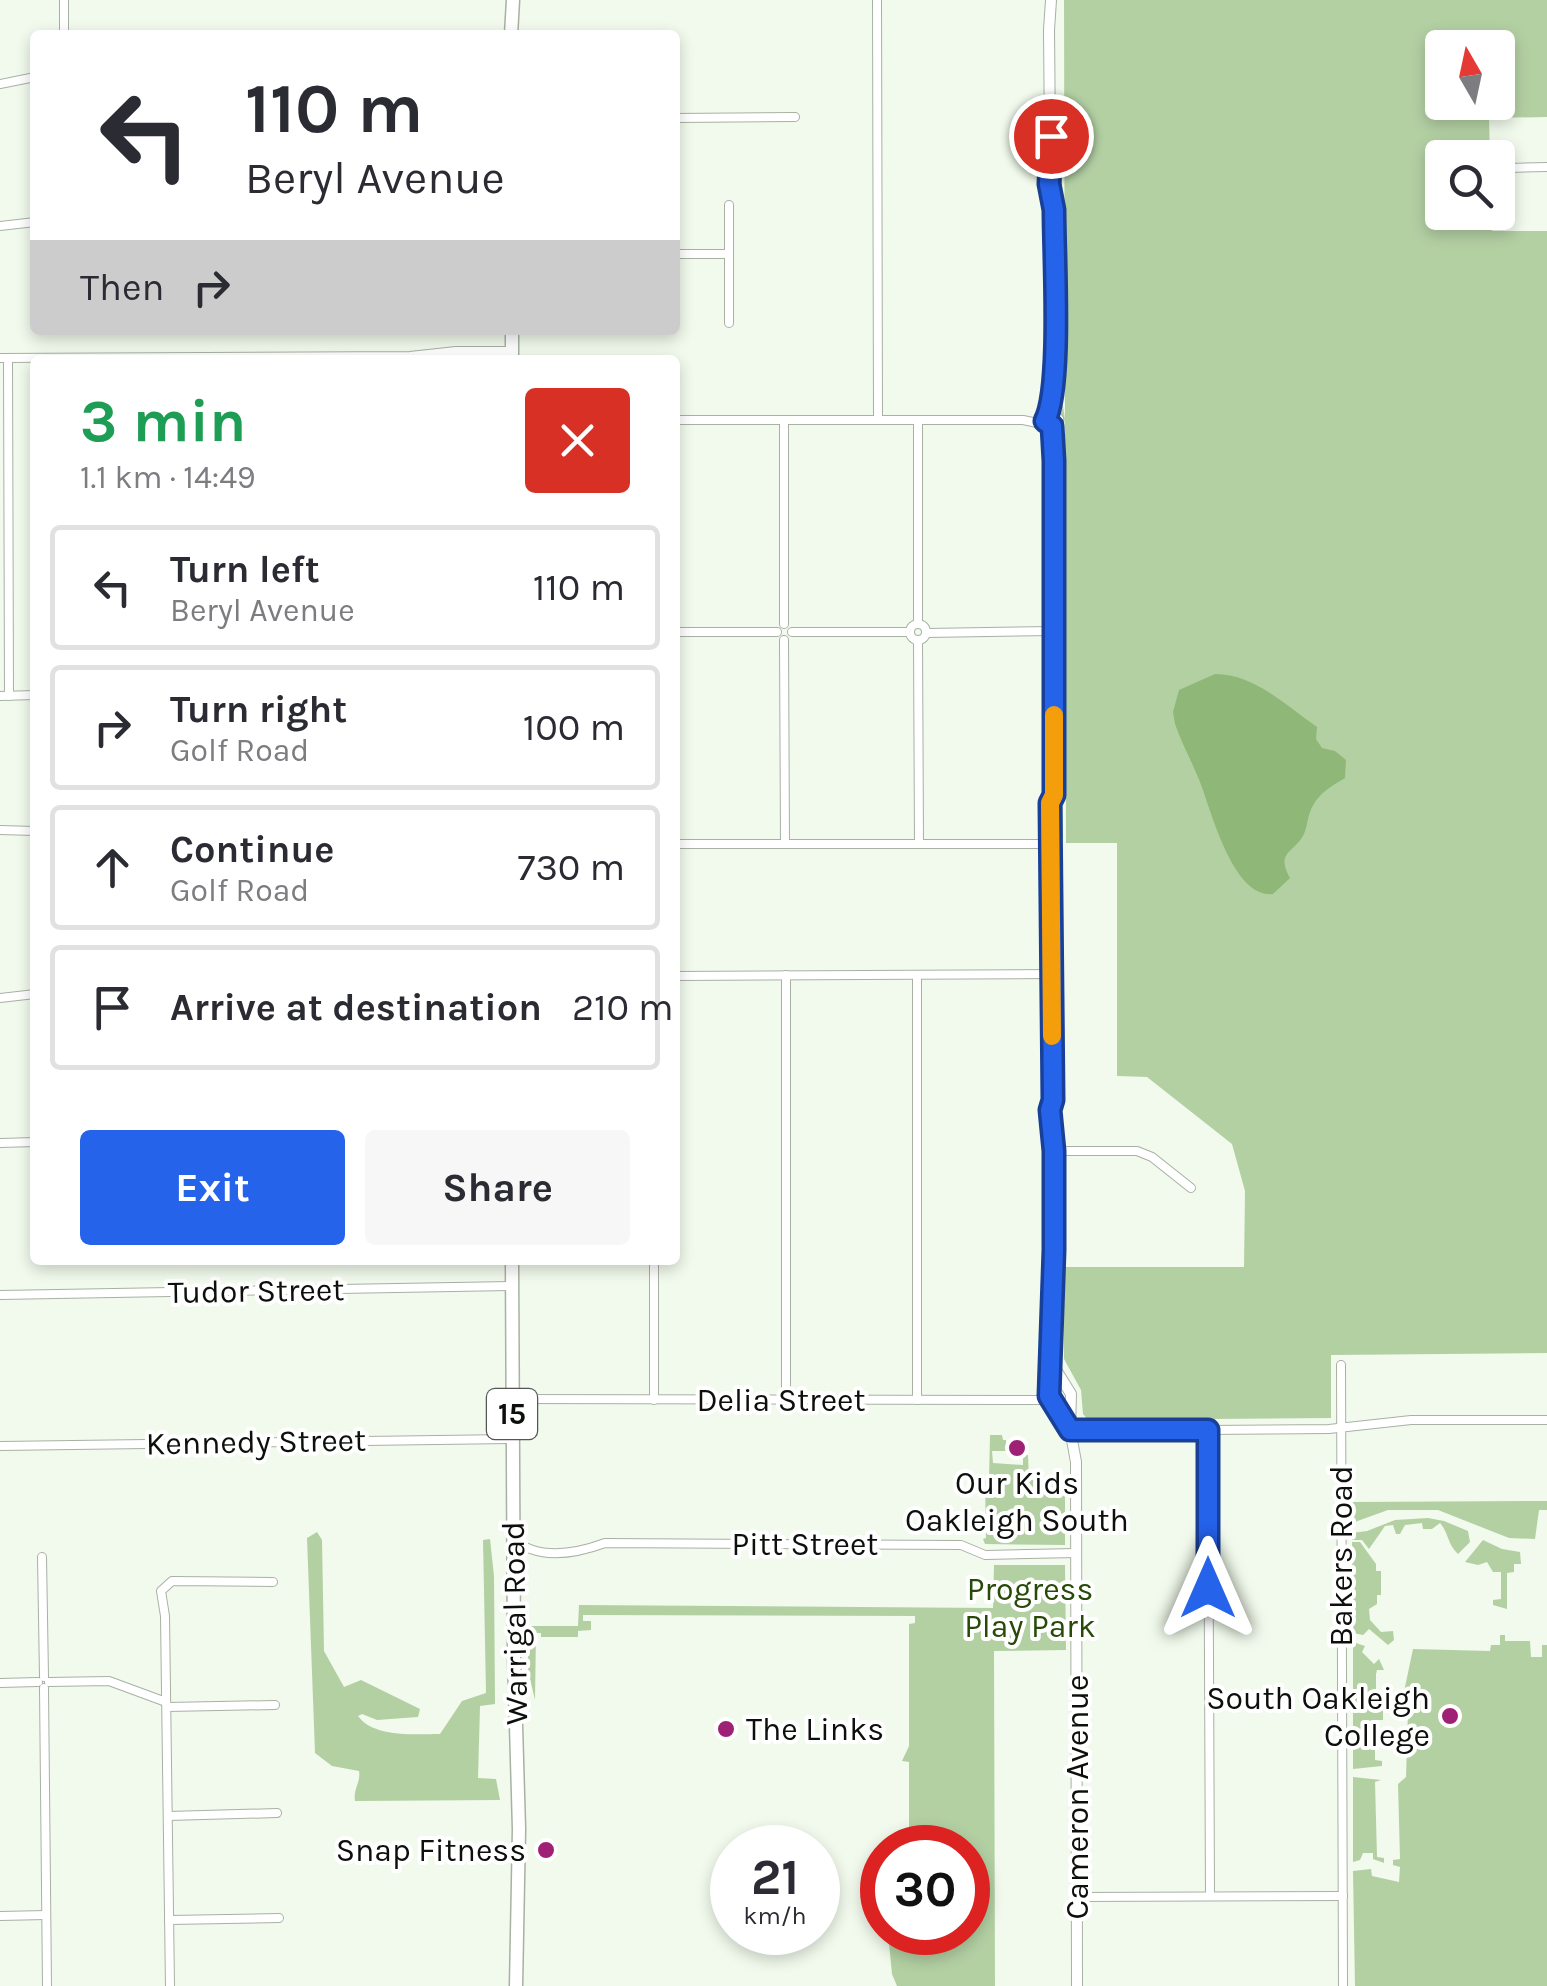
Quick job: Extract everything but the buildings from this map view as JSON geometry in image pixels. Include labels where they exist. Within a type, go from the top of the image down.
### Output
[{"type":"highway","points":[[511,4],[511,30]]},
{"type":"highway","name":"Warrigal Road","points":[[512,1265],[518,1797],[516,1986]]},
{"type":"street","points":[[64,0],[64,30]]},
{"type":"street","points":[[877,0],[878,419]]},
{"type":"street","points":[[1052,1400],[1057,1118],[1053,1100],[1052,840],[1056,829],[1050,420],[1054,210],[1049,184],[1053,0]]},
{"type":"street","points":[[0,84],[30,78]]},
{"type":"street","points":[[680,118],[795,117]]},
{"type":"street","points":[[1515,168],[1547,167]]},
{"type":"street","points":[[729,205],[729,324]]},
{"type":"street","points":[[0,226],[30,223]]},
{"type":"street","points":[[680,254],[729,254]]},
{"type":"street","points":[[30,358],[4,358],[4,696],[30,695]]},
{"type":"street","points":[[680,420],[1050,420]]},
{"type":"street","points":[[784,420],[784,624],[780,636],[784,844]]},
{"type":"street","points":[[918,420],[918,624],[922,636],[918,844]]},
{"type":"street","points":[[784,624],[792,632]]},
{"type":"street","points":[[910,632],[918,624]]},
{"type":"street","points":[[680,632],[780,636],[792,632],[910,632],[922,636],[1054,632]]},
{"type":"street","points":[[0,830],[30,831]]},
{"type":"street","points":[[680,844],[1052,840]]},
{"type":"street","points":[[680,976],[1052,974]]},
{"type":"street","points":[[786,975],[786,1400]]},
{"type":"street","points":[[917,975],[917,1400]]},
{"type":"street","points":[[0,998],[30,995]]},
{"type":"street","points":[[0,1142],[30,1142]]},
{"type":"street","points":[[1054,1151],[1137,1151],[1152,1157],[1191,1188]]},
{"type":"street","points":[[654,1265],[654,1400]]},
{"type":"street","name":"Tudor Street","points":[[0,1295],[512,1286]]},
{"type":"street","name":"Cameron Avenue","points":[[1052,1365],[1071,1394],[1070,1430],[1076,1462],[1077,1986]]},
{"type":"street","name":"Bakers Road","points":[[1341,1366],[1343,1986]]},
{"type":"street","points":[[1052,1400],[1059,1387],[1066,1389]]},
{"type":"street","name":"Delia Street","points":[[512,1399],[1052,1400]]},
{"type":"street","points":[[1052,1400],[1065,1409],[1070,1404]]},
{"type":"street","name":"Cameron Avenue","points":[[1052,1400],[1070,1430]]},
{"type":"street","points":[[1070,1430],[1547,1420]]},
{"type":"street","points":[[1208,1430],[1210,1896]]},
{"type":"street","name":"Kennedy Street","points":[[0,1446],[512,1439]]},
{"type":"street","points":[[513,1539],[533,1552],[513,1568]]},
{"type":"street","name":"Pitt Street","points":[[533,1552],[580,1552],[605,1543],[960,1545],[985,1556],[1076,1553]]},
{"type":"street","points":[[42,1557],[47,1986]]},
{"type":"street","points":[[170,1986],[162,1590],[172,1581],[273,1582]]},
{"type":"street","points":[[0,1683],[109,1681],[166,1705],[275,1705]]},
{"type":"street","points":[[168,1816],[277,1812]]},
{"type":"street","points":[[1077,1897],[1343,1896]]},
{"type":"street","points":[[0,1916],[46,1915]]},
{"type":"street","points":[[169,1920],[278,1918]]},
{"type":"green space","points":[[1064,0],[1547,0],[1547,117],[1515,118],[1515,30],[1425,30],[1425,120],[1489,120],[1490,140],[1425,140],[1425,230],[1547,231],[1547,1353],[1331,1355],[1331,1418],[1088,1420],[1083,1414],[1081,1390],[1064,1359],[1063,1267],[1244,1267],[1245,1191],[1232,1144],[1147,1077],[1117,1076],[1117,843],[1066,843]]},
{"type":"green space","points":[[1063,406],[1065,419],[1061,442],[1063,838],[1058,837],[1057,438],[1063,421],[1057,408]]},
{"type":"green space","name":"Progress Play Park","points":[[990,1435],[1002,1435],[1006,1440],[1006,1451],[992,1451],[993,1463],[1023,1465],[1023,1455],[1028,1455],[1029,1480],[1065,1480],[1065,1545],[985,1544]]},
{"type":"green space","points":[[1547,1501],[1547,1510],[1539,1510],[1535,1539],[1509,1538],[1438,1510],[1388,1510],[1352,1523],[1352,1502]]},
{"type":"green space","points":[[1428,1518],[1468,1531],[1470,1542],[1458,1554],[1440,1523],[1432,1529],[1423,1529],[1422,1523],[1405,1525],[1400,1534],[1396,1534],[1393,1525],[1385,1526],[1369,1549],[1362,1540],[1352,1540],[1352,1533],[1395,1520]]},
{"type":"green space","points":[[317,1532],[322,1540],[324,1651],[344,1687],[361,1680],[420,1709],[418,1717],[377,1720],[358,1716],[374,1728],[407,1734],[440,1734],[462,1701],[486,1693],[483,1540],[490,1539],[495,1704],[480,1706],[478,1778],[496,1779],[500,1800],[355,1801],[359,1771],[332,1766],[315,1753],[307,1538]]},
{"type":"green space","points":[[1483,1540],[1520,1552],[1521,1564],[1514,1564],[1514,1572],[1507,1573],[1507,1609],[1493,1605],[1493,1600],[1501,1599],[1501,1572],[1493,1572],[1487,1562],[1465,1562]]},
{"type":"green space","points":[[1352,1542],[1360,1542],[1376,1564],[1376,1571],[1381,1571],[1381,1595],[1377,1595],[1377,1604],[1369,1609],[1370,1620],[1381,1632],[1393,1631],[1394,1640],[1388,1645],[1369,1629],[1363,1635],[1353,1633]]},
{"type":"green space","points":[[994,1565],[1065,1565],[1066,1650],[994,1651],[995,1986],[897,1986],[892,1974],[890,1955],[990,1955],[990,1825],[909,1825],[909,1762],[902,1761],[909,1746],[909,1624],[915,1623],[915,1616],[583,1615],[583,1621],[591,1621],[591,1630],[578,1631],[578,1637],[541,1637],[541,1633],[536,1633],[535,1700],[528,1670],[528,1626],[578,1626],[579,1605],[993,1608]]},
{"type":"green space","points":[[1500,1635],[1505,1635],[1505,1641],[1530,1641],[1531,1657],[1542,1657],[1542,1645],[1547,1645],[1547,1986],[1355,1986],[1353,1871],[1371,1869],[1372,1876],[1399,1882],[1400,1867],[1393,1865],[1393,1860],[1400,1859],[1398,1784],[1406,1777],[1408,1712],[1401,1706],[1413,1649],[1490,1651],[1491,1645],[1500,1645]]},
{"type":"green space","points":[[1353,1642],[1365,1646],[1362,1652],[1374,1664],[1379,1659],[1384,1670],[1377,1670],[1376,1674],[1376,1709],[1383,1710],[1383,1720],[1375,1720],[1375,1760],[1382,1761],[1382,1766],[1353,1769]]},
{"type":"green space","points":[[1353,1777],[1381,1780],[1375,1782],[1377,1857],[1384,1858],[1384,1863],[1373,1859],[1373,1853],[1363,1853],[1360,1860],[1353,1862]]},
{"type":"shaded area","points":[[1215,674],[1243,679],[1269,692],[1317,727],[1316,739],[1322,748],[1335,751],[1346,760],[1345,778],[1316,800],[1303,836],[1285,858],[1290,878],[1273,894],[1259,892],[1235,868],[1175,724],[1173,712],[1179,690]]},
{"type":"slow traffic","points":[[1052,1036],[1050,803],[1054,795],[1054,715]]},
{"type":"place","name":"Our Kids Oakleigh South","points":[[1017,1448]]},
{"type":"place","name":"South Oakleigh College","points":[[1450,1716]]},
{"type":"place","name":"The Links","points":[[726,1729]]},
{"type":"place","name":"Snap Fitness","points":[[546,1850]]},
{"type":"route","points":[[1051,136],[1054,378],[1052,413],[1045,421],[1052,426],[1054,461],[1050,1119],[1054,1130],[1054,1250],[1050,1400],[1070,1430],[1208,1430],[1208,1588]]}]
